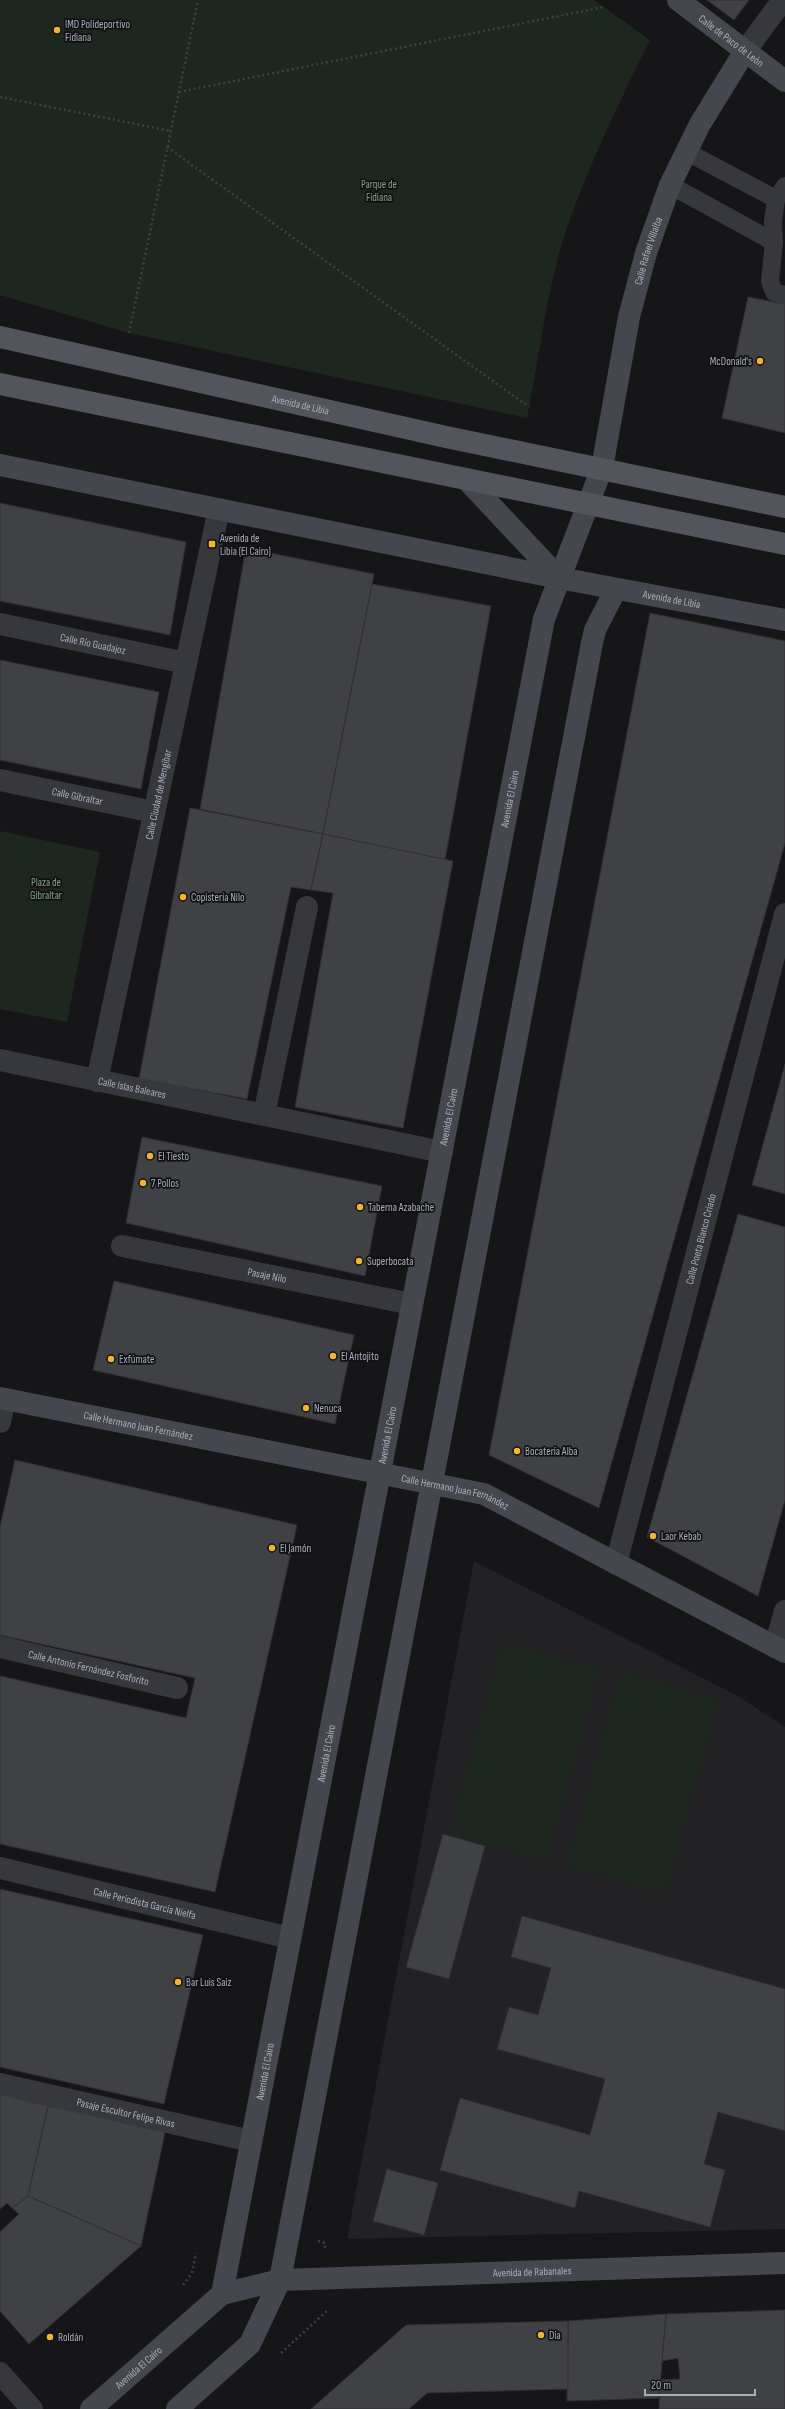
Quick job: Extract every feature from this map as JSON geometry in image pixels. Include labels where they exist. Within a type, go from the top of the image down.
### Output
[{"type":"main road","name":"Calle de Paco de León","points":[[678,0],[785,81]]},
{"type":"main road","name":"Calle Rafael Villalba","points":[[602,468],[629,317],[646,253],[670,186],[686,152],[700,124],[745,51]]},
{"type":"main road","name":"Avenida de Libia","points":[[0,338],[446,437],[785,507]]},
{"type":"main road","points":[[0,384],[785,544]]},
{"type":"main road","name":"Avenida de Libia","points":[[0,465],[559,578],[785,620]]},
{"type":"main road","points":[[466,479],[559,578],[602,468]]},
{"type":"main road","name":"Avenida El Cairo","points":[[222,2294],[541,634],[559,578]]},
{"type":"main road","points":[[177,2409],[250,2344],[280,2280],[592,643],[595,630],[616,589]]},
{"type":"main road","name":"Calle Hermano Juan Fernández","points":[[3,1398],[484,1494],[780,1649]]},
{"type":"main road","name":"Avenida de Rabanales","points":[[280,2280],[785,2263]]},
{"type":"main road","name":"Avenida El Cairo","points":[[91,2409],[222,2294],[280,2280]]},
{"type":"street","points":[[745,51],[783,0]]},
{"type":"street","name":"Calle Ciudad de Mengíbar","points":[[97,1081],[219,509]]},
{"type":"street","name":"Calle Río Guadajoz","points":[[0,624],[186,663]]},
{"type":"street","name":"Calle Gibraltar","points":[[0,780],[154,812]]},
{"type":"street","points":[[264,1115],[308,907]]},
{"type":"street","name":"Calle Poeta Blanco Criado","points":[[616,1564],[785,914]]},
{"type":"street","name":"Calle Islas Baleares","points":[[0,1060],[442,1152]]},
{"type":"street","name":"Pasaje Nilo","points":[[122,1246],[412,1304]]},
{"type":"street","points":[[0,1422],[3,1398]]},
{"type":"street","points":[[780,1649],[785,1611]]},
{"type":"street","name":"Calle Antonio Fernández Fosforito","points":[[0,1647],[178,1688]]},
{"type":"street","name":"Calle Periodista García Nielfa","points":[[0,1868],[290,1938]]},
{"type":"street","name":"Pasaje Escultor Felipe Rivas","points":[[0,2084],[251,2141]]},
{"type":"street","points":[[0,2373],[32,2409]]},
{"type":"lane","points":[[686,152],[781,193],[772,222],[774,242],[770,282],[774,292],[785,295]]},
{"type":"lane","points":[[670,186],[774,242]]},
{"type":"path","points":[[129,333],[198,0]]},
{"type":"path","points":[[179,92],[604,7]]},
{"type":"path","points":[[0,97],[171,131]]},
{"type":"path","points":[[167,147],[529,408]]},
{"type":"shaded area","points":[[474,1561],[738,1696],[785,1727],[785,2229],[347,2239]]},
{"type":"green space","name":"Parque de Fidiana","points":[[0,0],[594,0],[650,40],[595,156],[567,228],[554,275],[527,418],[129,333],[0,295]]},
{"type":"green space","name":"Plaza de Gibraltar","points":[[0,831],[100,852],[67,1022],[0,1009]]},
{"type":"green space","points":[[502,1642],[600,1670],[547,1861],[449,1834]]},
{"type":"green space","points":[[621,1672],[719,1700],[665,1894],[567,1866]]},
{"type":"building","points":[[707,0],[749,0],[734,20]]},
{"type":"building","name":"McDonald's","points":[[748,297],[785,304],[785,433],[722,418]]},
{"type":"building","points":[[0,503],[186,542],[170,635],[0,601]]},
{"type":"building","points":[[246,548],[374,574],[323,834],[200,809]]},
{"type":"building","points":[[372,584],[491,606],[445,860],[323,834]]},
{"type":"building","points":[[650,613],[785,641],[785,843],[599,1508],[489,1455]]},
{"type":"building","points":[[0,660],[159,692],[141,789],[0,760]]},
{"type":"building","points":[[190,808],[323,834],[311,890],[291,887],[247,1099],[139,1079]]},
{"type":"building","points":[[323,834],[453,861],[403,1128],[295,1107],[333,893],[311,890]]},
{"type":"building","points":[[785,1064],[785,1194],[752,1185]]},
{"type":"building","points":[[142,1137],[382,1186],[365,1276],[126,1223]]},
{"type":"building","points":[[738,1214],[785,1227],[785,1500],[758,1596],[647,1537]]},
{"type":"building","points":[[114,1281],[354,1335],[335,1424],[93,1370]]},
{"type":"building","points":[[15,1460],[297,1525],[215,1892],[0,1844],[0,1676],[186,1718],[195,1678],[0,1635],[0,1527]]},
{"type":"building","points":[[443,1834],[485,1846],[449,1979],[406,1967]]},
{"type":"building","points":[[0,1889],[203,1935],[164,2104],[0,2067]]},
{"type":"building","points":[[522,1916],[785,1989],[785,2131],[718,2112],[704,2164],[725,2170],[710,2227],[579,2191],[575,2208],[440,2170],[460,2098],[590,2135],[605,2079],[497,2049],[509,2007],[538,2015],[551,1968],[511,1957]]},
{"type":"building","points":[[0,2094],[48,2106],[28,2196],[12,2208],[7,2203],[0,2209]]},
{"type":"building","points":[[48,2106],[166,2128],[141,2246],[28,2196]]},
{"type":"building","points":[[387,2169],[438,2183],[424,2235],[373,2221]]},
{"type":"building","points":[[28,2196],[141,2246],[29,2344],[0,2311],[0,2232],[19,2214],[12,2208]]},
{"type":"building","points":[[785,2310],[785,2409],[659,2409],[660,2380],[680,2379],[678,2358],[662,2361],[666,2314]]},
{"type":"building","points":[[666,2314],[659,2398],[567,2401],[568,2321]]},
{"type":"building","points":[[568,2321],[568,2389],[427,2393],[409,2409],[311,2409],[406,2325]]},
{"type":"place","name":"IMD Polideportivo Fidiana","points":[[57,30]]},
{"type":"place","name":"McDonald's","points":[[760,361]]},
{"type":"place","name":"Avenida de Libia (El Cairo)","points":[[212,544]]},
{"type":"place","name":"Copistería Nilo","points":[[183,897]]},
{"type":"place","name":"El Tiesto","points":[[150,1156]]},
{"type":"place","name":"7 Pollos","points":[[143,1183]]},
{"type":"place","name":"Taberna Azabache","points":[[360,1207]]},
{"type":"place","name":"Superbocata","points":[[359,1261]]},
{"type":"place","name":"El Antojito","points":[[333,1356]]},
{"type":"place","name":"Exfúmate","points":[[111,1359]]},
{"type":"place","name":"Nenuca","points":[[306,1408]]},
{"type":"place","name":"Bocatería Alba","points":[[517,1451]]},
{"type":"place","name":"Laor Kebab","points":[[653,1536]]},
{"type":"place","name":"El Jamón","points":[[272,1548]]},
{"type":"place","name":"Bar Luis Saiz","points":[[178,1982]]},
{"type":"place","name":"Dia","points":[[541,2335]]},
{"type":"place","name":"Roldán","points":[[50,2337]]}]
